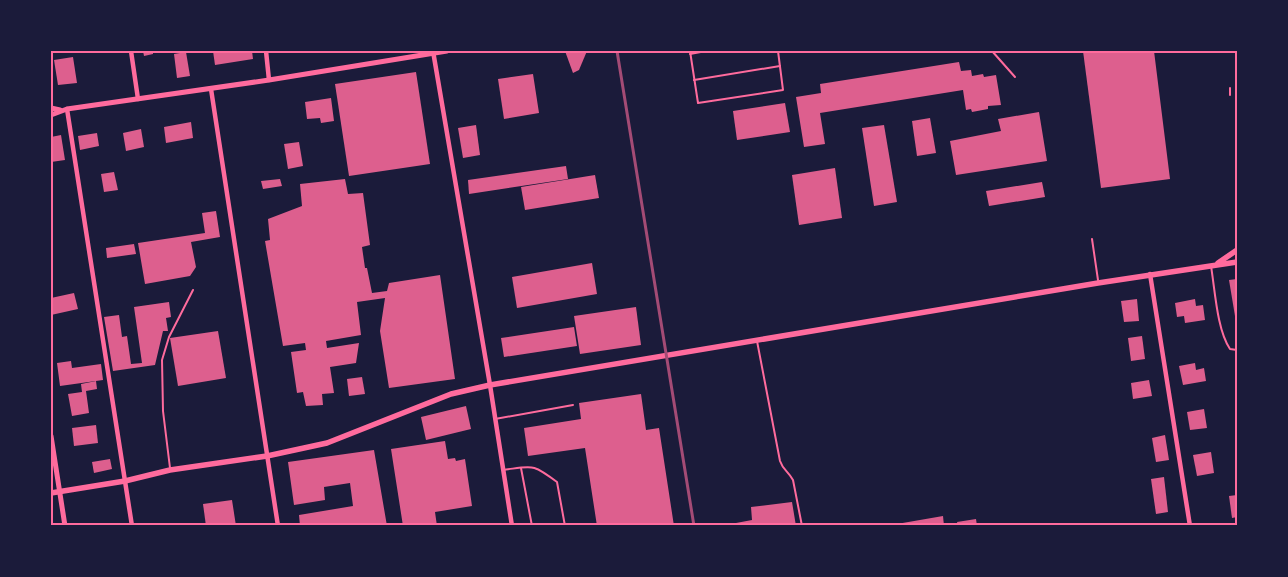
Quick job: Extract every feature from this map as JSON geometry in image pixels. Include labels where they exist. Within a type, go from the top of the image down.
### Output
[{"type":"main road","points":[[1213,265],[1237,250]]},
{"type":"main road","points":[[51,493],[124,481],[170,470],[267,456],[326,443],[451,394],[490,385],[1150,274],[1237,262]]},
{"type":"street","points":[[131,51],[138,99]]},
{"type":"street","points":[[266,51],[270,80]]},
{"type":"street","points":[[51,115],[67,108],[270,80],[447,51]]},
{"type":"street","points":[[433,52],[512,526]]},
{"type":"street","points":[[210,88],[278,526]]},
{"type":"street","points":[[51,108],[60,110]]},
{"type":"street","points":[[67,108],[132,526]]},
{"type":"street","points":[[1150,274],[1190,526]]},
{"type":"street","points":[[51,436],[66,526]]},
{"type":"lane","points":[[706,51],[690,53],[698,103],[783,90],[778,51]]},
{"type":"lane","points":[[992,51],[1015,76]]},
{"type":"lane","points":[[694,80],[780,66]]},
{"type":"lane","points":[[1092,239],[1098,283]]},
{"type":"lane","points":[[1213,265],[1218,310],[1226,343],[1230,349],[1237,350]]},
{"type":"lane","points":[[170,470],[164,411],[162,360],[169,337],[193,290]]},
{"type":"lane","points":[[757,339],[780,461],[783,470],[790,474],[793,480],[802,526]]},
{"type":"lane","points":[[495,419],[573,405]]},
{"type":"lane","points":[[503,470],[533,466],[557,482],[565,526]]},
{"type":"lane","points":[[521,468],[532,526]]},
{"type":"path","points":[[1230,88],[1230,95]]},
{"type":"building","points":[[143,51],[153,51],[153,54],[144,56]]},
{"type":"building","points":[[213,51],[252,51],[253,59],[215,65]]},
{"type":"building","points":[[565,51],[587,51],[579,70],[573,73]]},
{"type":"building","points":[[1083,51],[1154,51],[1170,179],[1101,188]]},
{"type":"building","points":[[186,52],[190,76],[177,78],[174,54]]},
{"type":"building","points":[[73,57],[77,83],[58,85],[54,60]]},
{"type":"building","points":[[959,62],[961,71],[971,70],[972,76],[983,74],[984,77],[996,75],[1001,105],[988,106],[988,109],[972,112],[971,109],[966,110],[963,90],[820,113],[825,144],[804,147],[796,97],[821,93],[820,84]]},
{"type":"building","points":[[416,72],[430,164],[349,176],[335,84]]},
{"type":"building","points":[[533,74],[539,113],[504,119],[498,79]]},
{"type":"building","points":[[331,98],[334,121],[321,123],[320,118],[307,119],[305,102]]},
{"type":"building","points":[[785,103],[790,132],[737,140],[733,111]]},
{"type":"building","points":[[1039,112],[1047,161],[956,175],[950,141],[1001,131],[998,119]]},
{"type":"building","points":[[930,118],[936,153],[917,156],[912,121]]},
{"type":"building","points":[[191,122],[193,138],[166,143],[164,127]]},
{"type":"building","points":[[476,125],[480,155],[463,158],[458,128]]},
{"type":"building","points":[[884,125],[897,202],[874,206],[862,128]]},
{"type":"building","points":[[141,129],[144,147],[126,151],[123,133]]},
{"type":"building","points":[[97,133],[99,146],[80,150],[78,136]]},
{"type":"building","points":[[61,135],[65,160],[51,162],[51,137]]},
{"type":"building","points":[[299,142],[303,166],[288,169],[284,144]]},
{"type":"building","points":[[566,166],[568,179],[469,194],[468,180]]},
{"type":"building","points":[[835,168],[842,218],[799,225],[792,175]]},
{"type":"building","points":[[114,172],[118,190],[104,192],[101,174]]},
{"type":"building","points":[[595,175],[599,198],[525,210],[521,187]]},
{"type":"building","points":[[280,179],[282,186],[263,189],[261,181]]},
{"type":"building","points":[[345,179],[348,194],[363,193],[370,245],[362,247],[365,268],[367,268],[372,293],[387,291],[389,283],[440,275],[455,379],[389,388],[380,331],[385,298],[357,302],[361,335],[326,341],[327,348],[359,343],[356,363],[330,367],[334,393],[322,394],[323,405],[306,406],[303,392],[297,393],[291,352],[306,350],[305,343],[283,346],[265,241],[270,240],[268,219],[302,206],[300,184]]},
{"type":"building","points":[[1042,182],[1045,197],[989,206],[986,191]]},
{"type":"building","points":[[216,211],[220,237],[191,242],[196,267],[190,276],[145,284],[138,243],[205,233],[202,213]]},
{"type":"building","points":[[134,244],[136,254],[107,258],[106,248]]},
{"type":"building","points":[[592,263],[597,294],[517,308],[512,277]]},
{"type":"building","points":[[1237,279],[1237,322],[1236,322],[1229,280]]},
{"type":"building","points":[[74,293],[78,309],[51,315],[51,298]]},
{"type":"building","points":[[1137,299],[1139,321],[1124,322],[1121,301]]},
{"type":"building","points":[[1195,299],[1196,306],[1203,305],[1205,320],[1185,323],[1184,316],[1177,317],[1175,303]]},
{"type":"building","points":[[169,302],[171,317],[166,318],[168,331],[163,331],[155,365],[113,371],[104,317],[119,315],[122,337],[127,336],[131,364],[142,363],[134,307]]},
{"type":"building","points":[[636,307],[641,345],[580,354],[574,316]]},
{"type":"building","points":[[574,327],[577,346],[504,357],[501,338]]},
{"type":"building","points":[[218,331],[226,378],[178,386],[170,338]]},
{"type":"building","points":[[1142,336],[1145,359],[1131,361],[1128,338]]},
{"type":"building","points":[[71,361],[72,368],[101,364],[103,380],[60,386],[57,363]]},
{"type":"building","points":[[1195,363],[1196,370],[1204,368],[1206,381],[1183,385],[1179,366]]},
{"type":"building","points":[[362,377],[365,394],[349,396],[347,379]]},
{"type":"building","points":[[1149,380],[1152,396],[1133,399],[1131,383]]},
{"type":"building","points":[[96,381],[97,389],[86,391],[89,413],[72,416],[68,394],[82,392],[81,384]]},
{"type":"building","points":[[641,394],[646,430],[659,428],[674,526],[597,526],[585,448],[528,456],[524,428],[581,419],[579,403]]},
{"type":"building","points":[[466,406],[471,429],[426,440],[421,417]]},
{"type":"building","points":[[1204,409],[1207,428],[1190,430],[1187,412]]},
{"type":"building","points":[[96,425],[98,443],[74,446],[72,428]]},
{"type":"building","points":[[1165,435],[1169,460],[1156,462],[1152,438]]},
{"type":"building","points":[[445,441],[448,459],[455,458],[456,461],[465,459],[472,506],[435,512],[437,526],[403,526],[391,449]]},
{"type":"building","points":[[374,450],[387,526],[300,526],[299,515],[353,506],[350,483],[324,487],[325,500],[294,505],[288,462]]},
{"type":"building","points":[[1211,452],[1214,473],[1197,476],[1193,455]]},
{"type":"building","points":[[110,459],[112,469],[94,473],[92,462]]},
{"type":"building","points":[[1164,477],[1168,512],[1156,514],[1151,479]]},
{"type":"building","points":[[1237,495],[1237,517],[1232,518],[1229,496]]},
{"type":"building","points":[[232,500],[236,526],[206,526],[203,504]]},
{"type":"building","points":[[792,502],[796,526],[720,526],[752,520],[751,507]]},
{"type":"building","points":[[943,516],[944,526],[891,526],[891,525]]},
{"type":"building","points":[[976,519],[977,526],[958,526],[957,522]]},
{"type":"railway","points":[[617,51],[694,526]]}]
